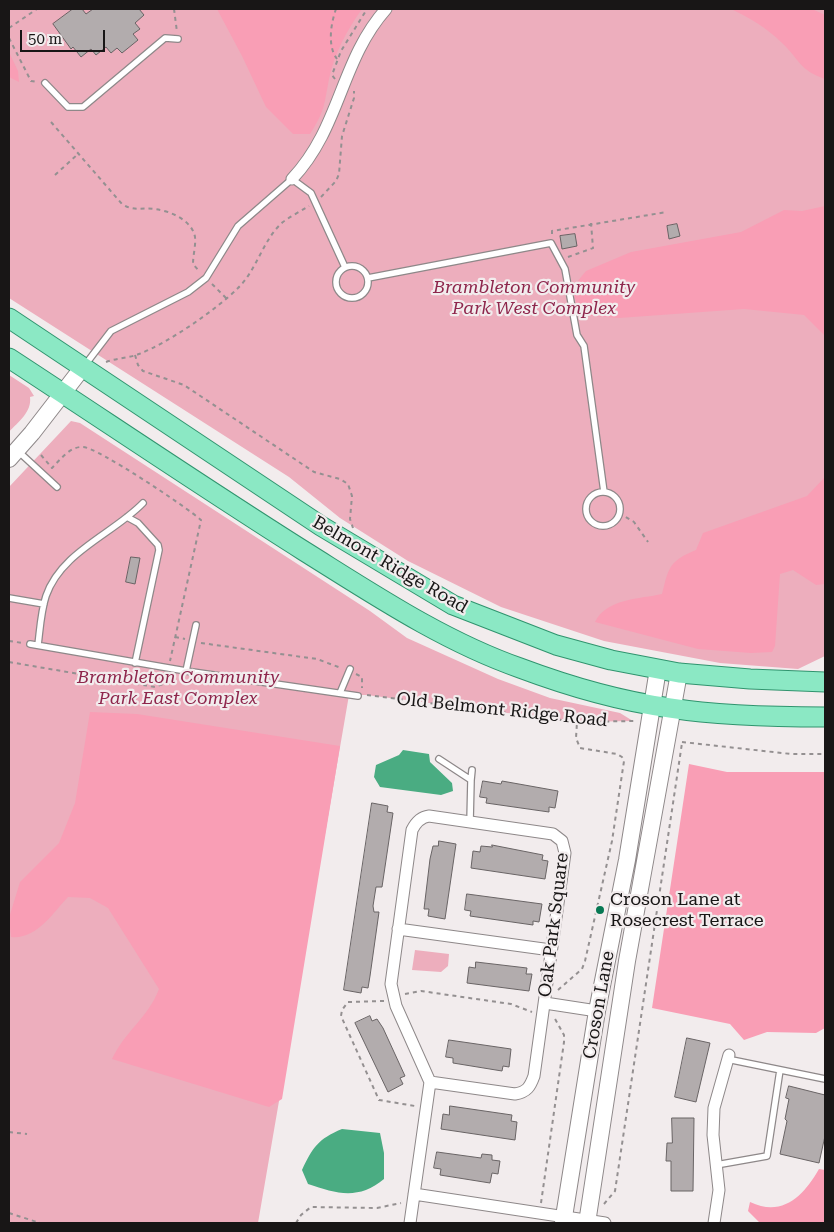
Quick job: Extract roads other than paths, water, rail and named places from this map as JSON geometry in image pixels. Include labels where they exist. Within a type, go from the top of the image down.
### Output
[{"type":"main road","name":"Belmont Ridge Road","points":[[9,318],[321,526],[453,605],[556,645],[658,670],[750,680],[825,682]]},
{"type":"main road","name":"Belmont Ridge Road","points":[[9,358],[191,479],[384,602],[455,640],[521,669],[615,697],[647,717],[825,717]]},
{"type":"main road","points":[[13,455],[64,394],[83,367]]},
{"type":"main road","name":"Croson Lane","points":[[584,1221],[597,1011],[627,860],[647,717],[658,670]]},
{"type":"main road","name":"Croson Lane","points":[[584,1221],[627,961],[679,673]]},
{"type":"street","points":[[292,179],[308,162],[320,142],[343,85],[362,45],[386,9]]},
{"type":"street","name":"Oak Park Square","points":[[429,816],[470,822],[552,834],[562,841],[565,854],[551,950],[550,1003],[534,1076],[531,1086],[524,1093],[515,1094],[430,1082],[393,996],[391,973],[412,830],[415,824],[424,817],[429,816]]},
{"type":"street","points":[[398,929],[551,950]]},
{"type":"street","points":[[550,1003],[597,1011]]},
{"type":"street","points":[[714,1223],[719,1190],[713,1135],[714,1108],[728,1057]]},
{"type":"street","points":[[410,1223],[430,1082]]},
{"type":"street","points":[[414,1199],[540,1213],[584,1221]]},
{"type":"lane","points":[[45,83],[68,106],[83,107],[165,38],[178,39]]},
{"type":"lane","points":[[83,367],[111,330],[188,292],[206,278],[238,226],[292,179],[311,193],[344,265]]},
{"type":"lane","points":[[368,278],[551,243],[565,268],[577,335],[584,346],[604,492]]},
{"type":"lane","points":[[344,265],[354,265],[363,270],[368,278],[367,289],[359,297],[348,299],[340,294],[335,285],[337,274],[344,265]]},
{"type":"lane","points":[[13,455],[57,487]]},
{"type":"lane","points":[[604,492],[610,493],[618,501],[619,513],[613,522],[603,526],[592,522],[586,507],[590,498],[604,492]]},
{"type":"lane","points":[[38,645],[44,604],[49,590],[62,569],[143,503]]},
{"type":"lane","points":[[127,517],[143,529],[158,545],[159,550],[135,663]]},
{"type":"lane","points":[[9,598],[44,604]]},
{"type":"lane","points":[[186,671],[196,625]]},
{"type":"lane","points":[[30,644],[186,671],[340,694],[363,694]]},
{"type":"lane","points":[[340,694],[349,670]]},
{"type":"lane","points":[[439,759],[471,780]]},
{"type":"lane","points":[[470,822],[472,770]]},
{"type":"lane","points":[[728,1057],[825,1079]]},
{"type":"lane","points":[[716,1165],[766,1156],[780,1070]]},
{"type":"place","name":"Croson Lane at Rosecrest Terrace","points":[[600,910]]},
{"type":"park label","name":"Brambleton Community Park West Complex","points":[[534,298]]},
{"type":"park label","name":"Brambleton Community Park East Complex","points":[[178,688]]}]
